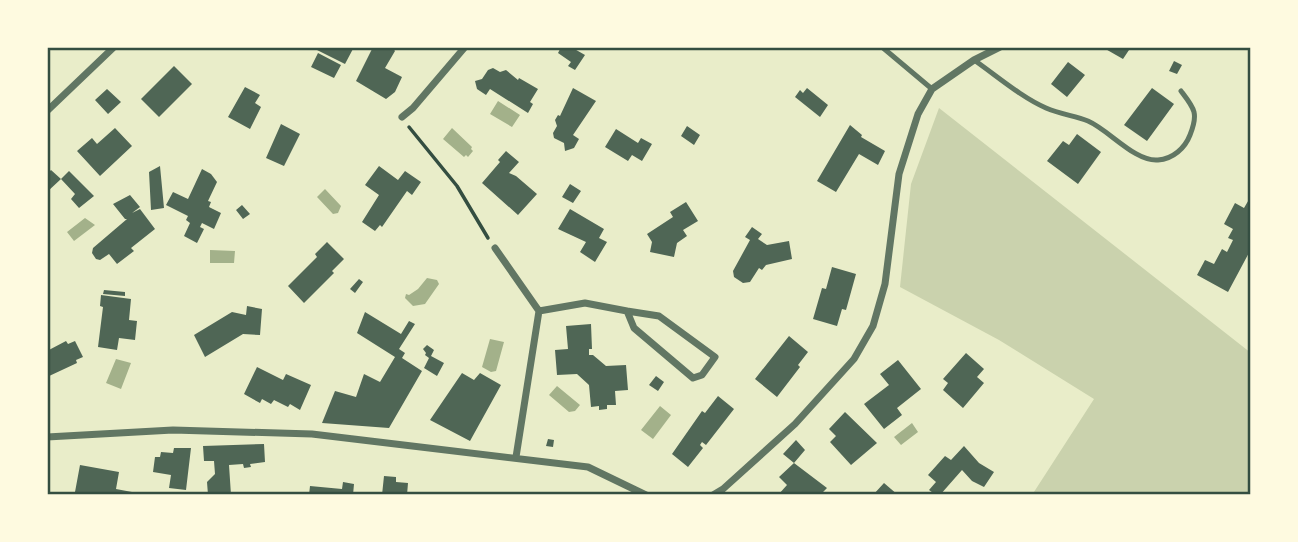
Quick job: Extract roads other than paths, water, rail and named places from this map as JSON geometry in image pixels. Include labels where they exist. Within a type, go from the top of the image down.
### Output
[{"type":"street","points":[[47,111],[114,47]]},
{"type":"street","points":[[402,117],[413,108],[465,47]]},
{"type":"street","points":[[713,495],[726,492],[795,424],[854,359],[873,326],[885,284],[899,174],[918,114],[932,89],[974,60],[1000,47]]},
{"type":"street","points":[[495,248],[539,311],[516,457]]},
{"type":"street","points":[[539,311],[585,303],[659,316],[715,357],[702,375],[693,378],[634,328],[627,311]]},
{"type":"street","points":[[47,437],[173,430],[312,434],[588,467],[646,495]]},
{"type":"lane","points":[[881,47],[932,89]]},
{"type":"lane","points":[[974,60],[1043,107],[1088,121],[1139,155],[1155,161],[1168,159],[1179,151],[1189,137],[1195,109],[1181,91]]}]
